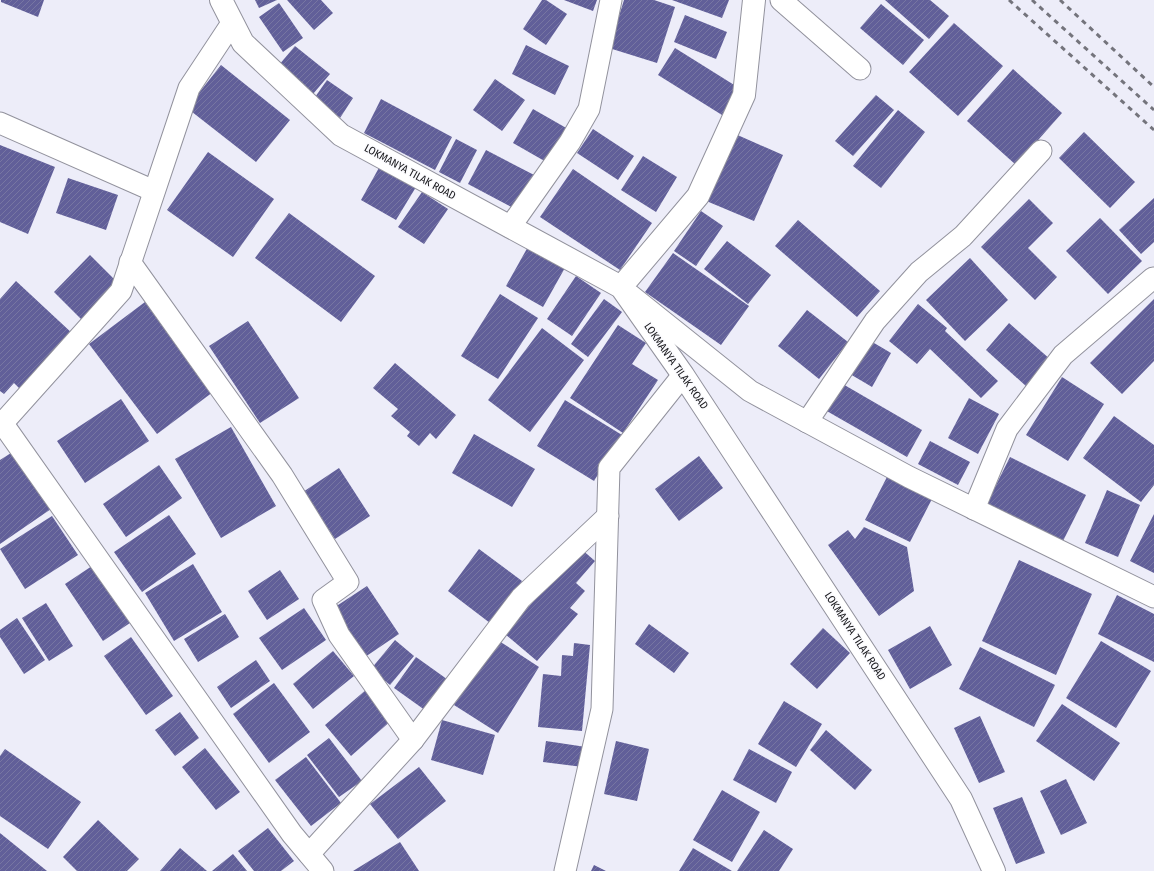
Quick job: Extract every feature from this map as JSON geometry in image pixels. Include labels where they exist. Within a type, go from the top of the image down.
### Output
[{"type":"main road","name":"LOKMANYA TILAK ROAD","points":[[221,0],[243,43],[341,134],[621,287],[683,375],[961,799],[994,871]]},
{"type":"main road","points":[[621,287],[698,196],[744,95],[754,0]]},
{"type":"street","points":[[510,227],[570,142],[589,109],[611,0]]},
{"type":"street","points":[[781,0],[860,69]]},
{"type":"street","points":[[232,23],[188,88],[120,291],[1,425],[292,834],[323,871]]},
{"type":"street","points":[[0,123],[154,191]]},
{"type":"street","points":[[807,422],[875,321],[919,272],[963,236],[1041,151]]},
{"type":"street","points":[[130,262],[282,475],[348,582],[323,600],[339,635],[413,740]]},
{"type":"street","points":[[974,509],[1007,429],[1063,355],[1153,278]]},
{"type":"street","points":[[621,287],[750,391],[909,477],[1154,597]]},
{"type":"street","points":[[565,871],[602,709],[609,468],[683,375]]},
{"type":"street","points":[[309,854],[413,740],[521,598],[608,516]]},
{"type":"building","points":[[1,0],[44,0],[38,17],[1,2]]},
{"type":"building","points":[[255,0],[277,0],[259,8]]},
{"type":"building","points":[[287,0],[321,0],[333,13],[314,30]]},
{"type":"building","points":[[542,0],[546,0],[567,14],[546,45],[523,29]]},
{"type":"building","points":[[564,0],[597,0],[593,11]]},
{"type":"building","points":[[624,0],[654,0],[675,7],[657,63],[609,48]]},
{"type":"building","points":[[672,0],[729,0],[722,18]]},
{"type":"building","points":[[885,0],[930,0],[949,16],[929,39]]},
{"type":"building","points":[[279,3],[303,38],[283,52],[259,17]]},
{"type":"building","points":[[881,4],[924,40],[903,65],[860,28]]},
{"type":"building","points":[[685,15],[727,32],[716,59],[674,42]]},
{"type":"building","points":[[954,23],[1003,66],[958,116],[909,72]]},
{"type":"building","points":[[526,45],[569,66],[555,95],[512,74]]},
{"type":"building","points":[[295,46],[330,74],[313,94],[279,65]]},
{"type":"building","points":[[675,48],[739,88],[722,115],[658,75]]},
{"type":"building","points":[[221,65],[290,120],[256,162],[187,108]]},
{"type":"building","points":[[1013,69],[1062,113],[1016,165],[967,121]]},
{"type":"building","points":[[495,79],[525,100],[502,131],[473,110]]},
{"type":"building","points":[[327,80],[353,98],[340,118],[313,100]]},
{"type":"building","points":[[876,95],[894,110],[853,156],[835,141]]},
{"type":"building","points":[[381,99],[452,137],[435,170],[364,133]]},
{"type":"building","points":[[533,109],[568,129],[548,163],[513,143]]},
{"type":"building","points":[[898,110],[925,132],[881,188],[853,166]]},
{"type":"building","points":[[593,129],[634,156],[618,180],[577,153]]},
{"type":"building","points":[[1084,132],[1135,182],[1110,208],[1059,158]]},
{"type":"building","points":[[733,133],[783,155],[754,221],[704,200]]},
{"type":"building","points":[[456,139],[477,150],[460,183],[439,172]]},
{"type":"building","points":[[0,145],[55,167],[28,234],[0,222]]},
{"type":"building","points":[[486,150],[538,177],[515,209],[468,184]]},
{"type":"building","points":[[208,152],[274,199],[233,257],[167,210]]},
{"type":"building","points":[[643,156],[677,177],[656,212],[621,190]]},
{"type":"building","points":[[380,166],[416,187],[396,220],[361,200]]},
{"type":"building","points":[[573,169],[652,223],[620,270],[540,217]]},
{"type":"building","points":[[68,178],[118,195],[106,230],[56,213]]},
{"type":"building","points":[[422,192],[448,209],[424,244],[398,227]]},
{"type":"building","points":[[1154,198],[1154,242],[1141,254],[1119,230]]},
{"type":"building","points":[[1029,199],[1053,223],[1028,248],[1057,277],[1035,300],[981,247]]},
{"type":"building","points":[[701,211],[723,226],[696,266],[674,251]]},
{"type":"building","points":[[289,213],[375,276],[341,322],[255,258]]},
{"type":"building","points":[[1100,218],[1142,261],[1108,294],[1066,251]]},
{"type":"building","points":[[798,220],[880,291],[857,317],[775,246]]},
{"type":"building","points":[[727,241],[771,275],[748,304],[704,269]]},
{"type":"building","points":[[529,245],[566,266],[543,307],[506,286]]},
{"type":"building","points":[[673,253],[749,306],[721,345],[645,292]]},
{"type":"building","points":[[90,255],[118,283],[81,319],[54,292]]},
{"type":"building","points":[[970,258],[1008,300],[965,341],[926,300]]},
{"type":"building","points":[[576,276],[601,293],[572,336],[547,319]]},
{"type":"building","points":[[16,281],[74,335],[22,391],[14,383],[4,394],[0,391],[0,299]]},
{"type":"building","points":[[500,294],[538,318],[498,379],[461,356]]},
{"type":"building","points":[[604,299],[622,312],[588,357],[571,344]]},
{"type":"building","points":[[1154,299],[1154,361],[1122,394],[1090,363]]},
{"type":"building","points":[[145,302],[213,392],[157,434],[89,344]]},
{"type":"building","points":[[918,304],[947,328],[945,331],[998,381],[981,398],[930,349],[917,364],[889,341]]},
{"type":"building","points":[[807,310],[848,342],[819,379],[778,346]]},
{"type":"building","points":[[248,321],[299,398],[260,423],[209,346]]},
{"type":"building","points":[[1009,323],[1051,360],[1027,387],[986,350]]},
{"type":"building","points":[[618,325],[646,343],[632,364],[658,380],[623,433],[570,398]]},
{"type":"building","points":[[542,328],[584,360],[530,432],[488,400]]},
{"type":"building","points":[[869,340],[891,353],[872,387],[850,374]]},
{"type":"building","points":[[395,363],[456,415],[436,439],[430,433],[419,446],[407,436],[410,432],[391,416],[398,409],[373,388]]},
{"type":"building","points":[[1062,377],[1104,404],[1068,461],[1026,435]]},
{"type":"building","points":[[841,383],[922,430],[907,457],[825,410]]},
{"type":"building","points":[[969,398],[999,414],[978,454],[948,438]]},
{"type":"building","points":[[121,399],[149,441],[85,483],[57,441]]},
{"type":"building","points":[[565,400],[622,435],[594,481],[537,446]]},
{"type":"building","points":[[1114,416],[1154,445],[1154,485],[1141,502],[1083,458]]},
{"type":"building","points":[[231,427],[276,506],[221,538],[175,459]]},
{"type":"building","points":[[474,434],[535,469],[512,507],[452,473]]},
{"type":"building","points":[[930,441],[970,462],[958,485],[918,464]]},
{"type":"building","points":[[11,453],[51,509],[0,544],[0,460]]},
{"type":"building","points":[[699,456],[723,488],[679,521],[655,489]]},
{"type":"building","points":[[1010,457],[1086,495],[1062,543],[986,505]]},
{"type":"building","points":[[159,465],[182,498],[126,537],[103,504]]},
{"type":"building","points":[[339,468],[370,516],[335,539],[303,492]]},
{"type":"building","points":[[889,473],[934,495],[910,542],[865,520]]},
{"type":"building","points":[[1107,490],[1140,505],[1118,557],[1085,543]]},
{"type":"building","points":[[1154,514],[1154,573],[1130,561]]},
{"type":"building","points":[[169,515],[196,554],[142,592],[114,552]]},
{"type":"building","points":[[52,516],[78,555],[25,589],[0,549]]},
{"type":"building","points":[[864,527],[907,547],[914,591],[879,616],[828,545],[848,530],[855,539]]},
{"type":"building","points":[[580,548],[595,561],[576,583],[585,591],[570,608],[578,614],[537,661],[505,634]]},
{"type":"building","points":[[479,549],[522,581],[490,623],[448,591]]},
{"type":"building","points":[[1019,560],[1092,594],[1056,675],[982,641]]},
{"type":"building","points":[[193,564],[222,612],[174,641],[145,593]]},
{"type":"building","points":[[92,566],[130,623],[103,641],[65,584]]},
{"type":"building","points":[[280,570],[299,599],[267,620],[248,591]]},
{"type":"building","points":[[367,586],[399,634],[365,657],[332,609]]},
{"type":"building","points":[[1117,595],[1154,614],[1154,662],[1098,634]]},
{"type":"building","points":[[46,603],[73,646],[49,661],[22,618]]},
{"type":"building","points":[[304,608],[326,640],[282,670],[259,638]]},
{"type":"building","points":[[225,614],[239,637],[198,662],[184,639]]},
{"type":"building","points":[[17,618],[45,660],[24,674],[0,637],[0,630]]},
{"type":"building","points":[[649,624],[689,653],[674,673],[635,644]]},
{"type":"building","points":[[930,626],[952,665],[910,689],[888,650]]},
{"type":"building","points":[[823,628],[850,653],[817,689],[790,664]]},
{"type":"building","points":[[131,637],[173,696],[146,715],[104,656]]},
{"type":"building","points":[[496,639],[539,667],[498,733],[454,705]]},
{"type":"building","points":[[395,640],[414,656],[390,685],[371,669]]},
{"type":"building","points":[[1101,641],[1151,671],[1116,728],[1066,698]]},
{"type":"building","points":[[574,643],[590,645],[582,731],[538,727],[543,674],[561,676],[562,655],[573,656]]},
{"type":"building","points":[[980,647],[1055,685],[1034,727],[959,689]]},
{"type":"building","points":[[333,651],[354,676],[313,709],[293,684]]},
{"type":"building","points":[[416,657],[451,682],[429,713],[394,688]]},
{"type":"building","points":[[256,660],[270,681],[231,708],[217,687]]},
{"type":"building","points":[[274,683],[310,732],[269,763],[233,714]]},
{"type":"building","points":[[367,689],[393,719],[351,756],[325,725]]},
{"type":"building","points":[[784,701],[822,724],[796,767],[758,744]]},
{"type":"building","points":[[1062,704],[1120,743],[1094,781],[1036,741]]},
{"type":"building","points":[[180,712],[199,738],[175,756],[155,730]]},
{"type":"building","points":[[980,716],[1005,772],[979,783],[954,728]]},
{"type":"building","points":[[442,720],[495,735],[483,775],[431,760]]},
{"type":"building","points":[[826,730],[872,770],[855,790],[810,750]]},
{"type":"building","points":[[329,738],[362,781],[339,797],[307,755]]},
{"type":"building","points":[[546,741],[586,747],[583,767],[543,762]]},
{"type":"building","points":[[616,741],[649,749],[637,801],[604,794]]},
{"type":"building","points":[[205,748],[240,792],[216,810],[182,767]]},
{"type":"building","points":[[5,749],[81,802],[48,849],[0,816],[0,756]]},
{"type":"building","points":[[749,749],[792,772],[776,803],[733,780]]},
{"type":"building","points":[[306,757],[341,803],[311,826],[275,780]]},
{"type":"building","points":[[419,767],[446,801],[398,839],[370,804]]},
{"type":"building","points":[[1066,779],[1087,823],[1061,835],[1040,791]]},
{"type":"building","points":[[722,790],[760,812],[732,862],[693,840]]},
{"type":"building","points":[[1022,797],[1045,853],[1016,864],[993,808]]},
{"type":"building","points":[[98,820],[139,859],[127,871],[77,871],[63,857]]},
{"type":"building","points":[[268,828],[294,861],[281,871],[254,871],[238,851]]},
{"type":"building","points":[[764,830],[793,849],[779,871],[737,871]]},
{"type":"building","points":[[0,833],[47,871],[0,871]]},
{"type":"building","points":[[400,842],[419,871],[353,871]]},
{"type":"building","points":[[180,848],[207,871],[160,871]]},
{"type":"building","points":[[693,848],[732,871],[679,871]]},
{"type":"building","points":[[233,854],[247,871],[212,871]]},
{"type":"building","points":[[594,865],[606,871],[591,871]]},
{"type":"railway","points":[[1009,0],[1154,130]]},
{"type":"railway","points":[[1032,0],[1154,110]]},
{"type":"railway","points":[[1060,0],[1154,87]]}]
